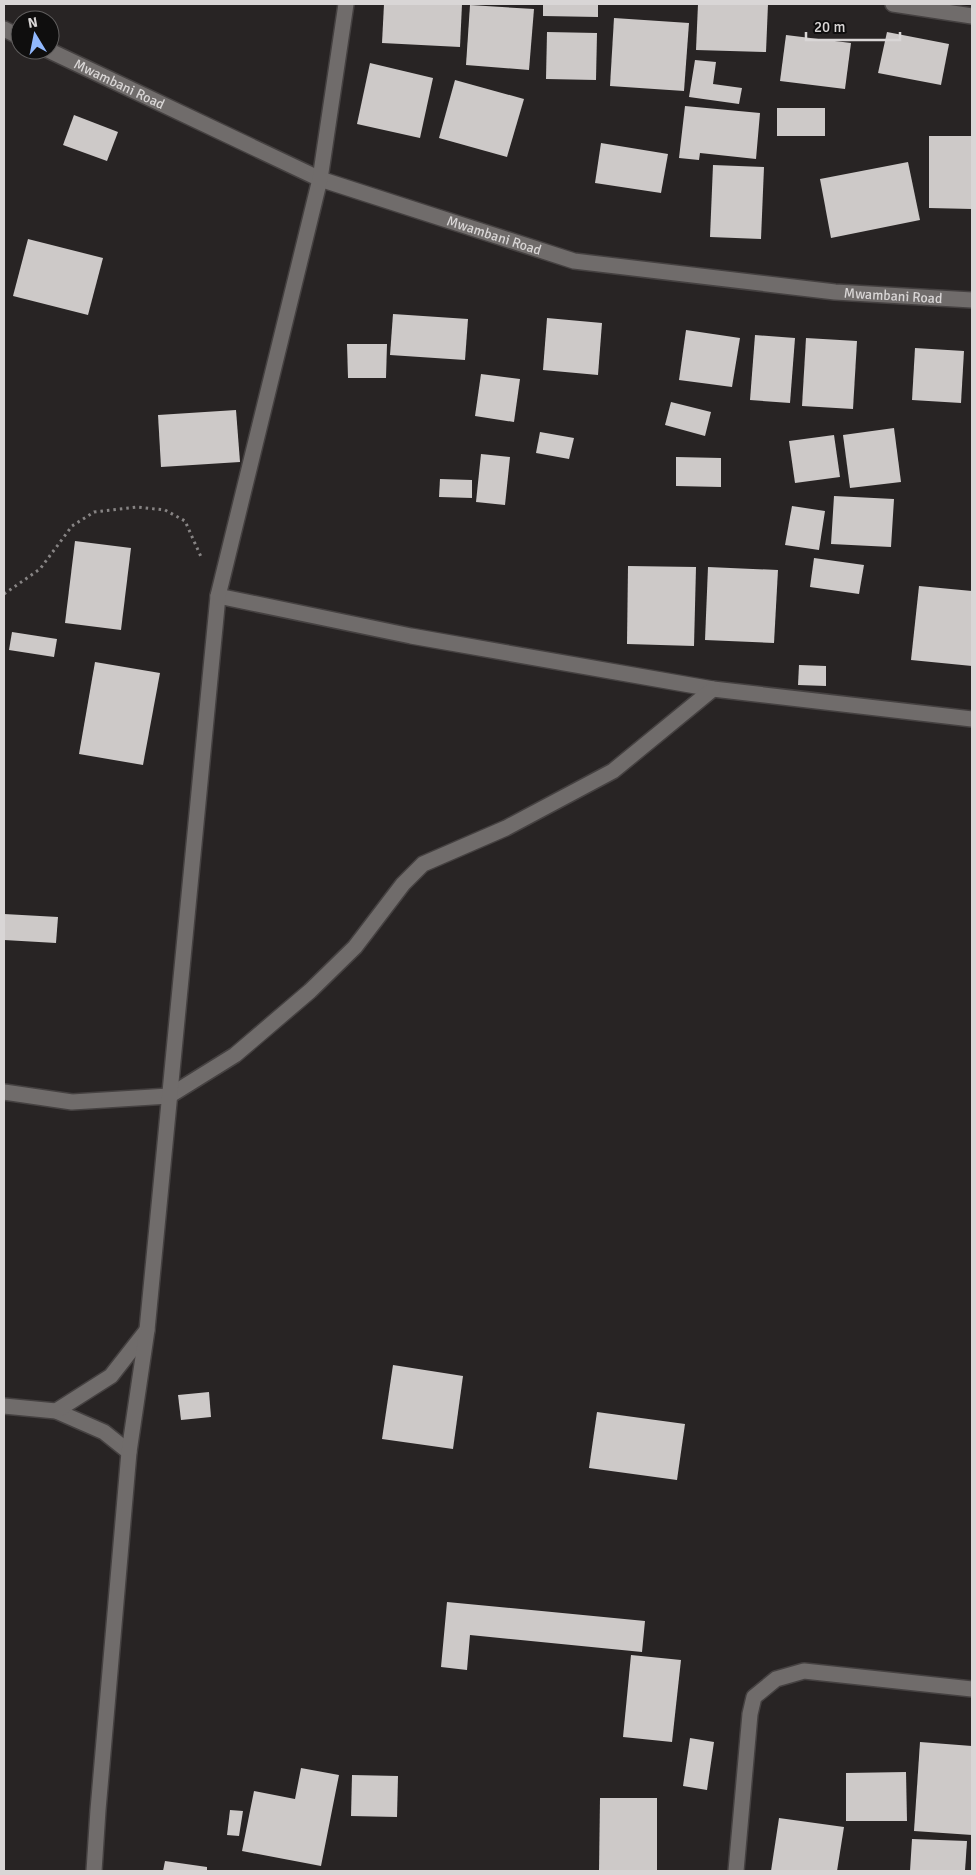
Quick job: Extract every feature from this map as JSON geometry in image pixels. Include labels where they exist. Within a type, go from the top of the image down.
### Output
[{"type":"street","points":[[94,1871],[129,1452],[147,1330],[218,596],[320,179],[346,4]]},
{"type":"street","points":[[892,4],[972,16]]},
{"type":"street","name":"Mwambani Road","points":[[60,56],[320,179],[574,261],[835,292],[972,300]]},
{"type":"street","points":[[218,596],[411,636],[713,688],[972,719]]},
{"type":"street","points":[[4,1092],[72,1102],[169,1096],[235,1055],[310,991],[355,947],[402,884],[423,864],[506,828],[613,771],[713,688]]},
{"type":"street","points":[[56,1411],[111,1376],[147,1330]]},
{"type":"street","points":[[4,1406],[56,1411],[104,1432],[129,1452]]},
{"type":"street","points":[[736,1871],[752,1706],[754,1697],[776,1679],[804,1671],[972,1689]]},
{"type":"path","points":[[4,594],[40,569],[72,526],[94,512],[137,507],[165,510],[185,521],[218,596]]},
{"type":"building","points":[[384,4],[462,4],[460,47],[382,43]]},
{"type":"building","points":[[543,4],[598,4],[598,17],[543,16]]},
{"type":"building","points":[[698,4],[768,4],[766,52],[696,50]]},
{"type":"building","points":[[470,5],[534,9],[529,70],[466,65]]},
{"type":"building","points":[[614,18],[689,23],[684,91],[610,86]]},
{"type":"building","points":[[547,32],[597,33],[596,80],[546,79]]},
{"type":"building","points":[[887,32],[949,44],[941,85],[878,73]]},
{"type":"building","points":[[786,35],[851,43],[845,89],[780,81]]},
{"type":"building","points":[[695,60],[716,62],[713,84],[742,88],[739,104],[689,97]]},
{"type":"building","points":[[370,63],[433,78],[420,138],[357,124]]},
{"type":"building","points":[[455,80],[524,99],[507,157],[439,138]]},
{"type":"building","points":[[685,106],[760,113],[756,159],[700,153],[699,160],[679,158]]},
{"type":"building","points":[[777,108],[825,108],[825,136],[777,136]]},
{"type":"building","points":[[74,115],[118,132],[107,161],[63,145]]},
{"type":"building","points":[[929,136],[972,136],[972,209],[929,208]]},
{"type":"building","points":[[601,143],[668,154],[661,193],[595,183]]},
{"type":"building","points":[[908,162],[920,220],[831,238],[820,179]]},
{"type":"building","points":[[713,165],[764,167],[761,239],[710,237]]},
{"type":"building","points":[[28,239],[103,258],[88,315],[13,296]]},
{"type":"building","points":[[393,314],[468,319],[465,360],[390,355]]},
{"type":"building","points":[[547,318],[602,323],[598,375],[543,370]]},
{"type":"building","points":[[686,330],[740,338],[732,387],[679,380]]},
{"type":"building","points":[[755,335],[795,338],[790,403],[750,400]]},
{"type":"building","points":[[806,338],[857,341],[853,409],[802,406]]},
{"type":"building","points":[[347,344],[387,344],[386,378],[348,378]]},
{"type":"building","points":[[915,348],[964,351],[961,403],[912,400]]},
{"type":"building","points":[[481,374],[520,379],[514,422],[475,416]]},
{"type":"building","points":[[671,402],[711,412],[705,436],[665,425]]},
{"type":"building","points":[[236,410],[240,462],[161,467],[158,415]]},
{"type":"building","points":[[894,428],[901,482],[850,488],[843,435]]},
{"type":"building","points":[[540,432],[574,438],[569,459],[536,453]]},
{"type":"building","points":[[834,435],[840,477],[795,483],[789,441]]},
{"type":"building","points":[[481,454],[510,457],[505,505],[476,502]]},
{"type":"building","points":[[676,457],[721,458],[721,487],[676,486]]},
{"type":"building","points":[[440,479],[472,480],[472,498],[439,497]]},
{"type":"building","points":[[834,496],[894,499],[891,547],[831,544]]},
{"type":"building","points":[[792,506],[825,511],[819,550],[785,545]]},
{"type":"building","points":[[75,541],[131,548],[121,630],[65,623]]},
{"type":"building","points":[[814,558],[864,565],[859,594],[810,587]]},
{"type":"building","points":[[628,566],[696,567],[694,646],[627,644]]},
{"type":"building","points":[[708,567],[778,570],[774,643],[705,640]]},
{"type":"building","points":[[919,586],[972,591],[972,666],[911,660]]},
{"type":"building","points":[[12,632],[57,639],[54,657],[9,650]]},
{"type":"building","points":[[95,662],[160,673],[143,765],[79,754]]},
{"type":"building","points":[[799,665],[826,666],[826,686],[798,685]]},
{"type":"building","points":[[4,914],[58,917],[56,943],[4,940]]},
{"type":"building","points":[[393,1365],[463,1376],[453,1449],[382,1439]]},
{"type":"building","points":[[209,1392],[211,1417],[181,1420],[178,1395]]},
{"type":"building","points":[[597,1412],[685,1424],[677,1480],[589,1468]]},
{"type":"building","points":[[447,1602],[645,1621],[642,1652],[470,1635],[467,1670],[441,1667]]},
{"type":"building","points":[[631,1655],[681,1660],[672,1742],[623,1737]]},
{"type":"building","points":[[690,1738],[714,1742],[707,1790],[683,1786]]},
{"type":"building","points":[[920,1742],[972,1746],[972,1835],[914,1831]]},
{"type":"building","points":[[301,1768],[339,1775],[321,1866],[242,1851],[254,1791],[295,1799]]},
{"type":"building","points":[[906,1772],[907,1821],[846,1821],[846,1773]]},
{"type":"building","points":[[352,1775],[398,1776],[397,1817],[351,1816]]},
{"type":"building","points":[[600,1798],[657,1798],[657,1871],[599,1871]]},
{"type":"building","points":[[230,1810],[243,1811],[239,1836],[227,1835]]},
{"type":"building","points":[[779,1818],[844,1827],[837,1871],[771,1871]]},
{"type":"building","points":[[912,1839],[967,1841],[965,1871],[910,1871]]},
{"type":"building","points":[[165,1861],[207,1867],[207,1871],[163,1871]]}]
